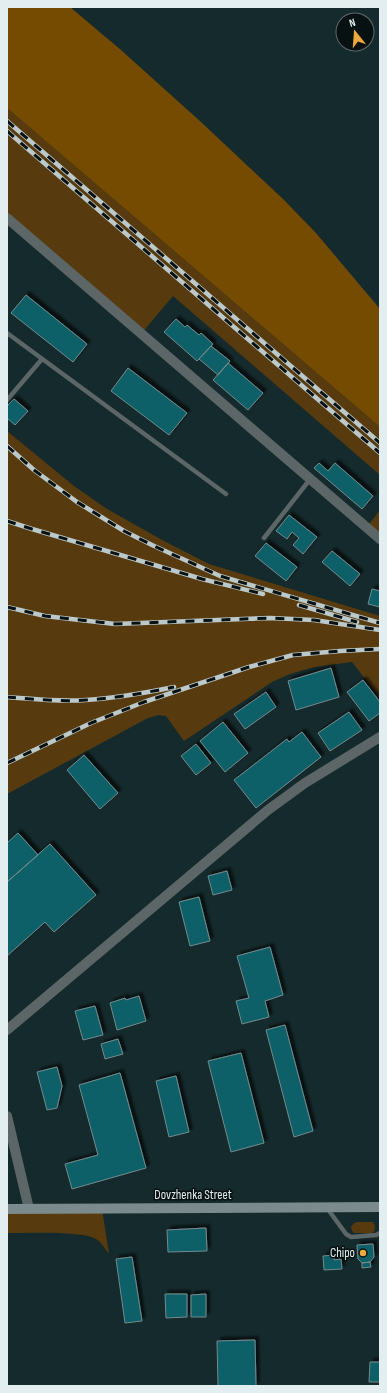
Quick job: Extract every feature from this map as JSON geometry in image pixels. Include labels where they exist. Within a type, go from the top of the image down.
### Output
[{"type":"main road","name":"Dovzhenka Street","points":[[7,1209],[380,1207]]},
{"type":"street","points":[[7,218],[311,478],[380,539]]},
{"type":"street","points":[[7,1030],[268,810],[305,783],[380,737]]},
{"type":"street","points":[[7,1116],[29,1210]]},
{"type":"lane","points":[[7,333],[226,494]]},
{"type":"lane","points":[[7,400],[42,359]]},
{"type":"lane","points":[[264,538],[311,478]]},
{"type":"lane","points":[[327,1208],[346,1234],[351,1237],[380,1234]]},
{"type":"shaded area","points":[[7,7],[70,7],[121,50],[201,122],[283,199],[316,233],[380,309],[380,427],[7,108]]},
{"type":"shaded area","points":[[7,108],[380,427],[380,475],[173,296],[141,334],[7,217]]},
{"type":"shaded area","points":[[7,431],[74,486],[107,509],[209,564],[380,616],[380,698],[352,662],[314,667],[290,674],[272,682],[184,741],[166,716],[159,715],[148,718],[7,794]]},
{"type":"shaded area","points":[[380,510],[380,539],[367,527]]},
{"type":"shaded area","points":[[7,1209],[102,1209],[109,1254],[99,1241],[87,1236],[52,1233],[7,1233]]},
{"type":"shaded area","points":[[357,1222],[373,1222],[375,1226],[374,1232],[354,1233],[351,1227]]},
{"type":"building","points":[[26,295],[87,344],[73,362],[11,313]]},
{"type":"building","points":[[176,319],[185,327],[187,325],[199,335],[201,333],[213,344],[197,361],[164,332]]},
{"type":"building","points":[[211,346],[230,361],[218,375],[199,359]]},
{"type":"building","points":[[228,363],[263,393],[248,410],[213,380]]},
{"type":"building","points":[[128,368],[187,413],[169,435],[111,391]]},
{"type":"building","points":[[14,399],[28,411],[15,425],[7,418],[7,406]]},
{"type":"building","points":[[319,463],[328,471],[335,463],[373,496],[362,509],[314,468]]},
{"type":"building","points":[[289,515],[317,537],[303,554],[293,545],[299,538],[292,532],[287,539],[276,531]]},
{"type":"building","points":[[266,543],[297,567],[286,581],[255,556]]},
{"type":"building","points":[[332,551],[360,574],[350,586],[322,562]]},
{"type":"building","points":[[372,589],[380,591],[380,607],[368,604]]},
{"type":"building","points":[[331,668],[339,697],[296,710],[288,681]]},
{"type":"building","points":[[363,680],[380,702],[380,713],[369,721],[347,692]]},
{"type":"building","points":[[266,692],[276,707],[245,729],[234,714]]},
{"type":"building","points":[[349,712],[362,730],[330,751],[318,733]]},
{"type":"building","points":[[223,722],[248,753],[225,772],[200,741]]},
{"type":"building","points":[[302,732],[321,757],[256,808],[234,780],[287,739],[289,742]]},
{"type":"building","points":[[196,744],[211,763],[196,775],[181,756]]},
{"type":"building","points":[[84,755],[118,793],[100,809],[67,770]]},
{"type":"building","points":[[18,833],[38,855],[7,882],[7,843]]},
{"type":"building","points":[[50,844],[96,895],[54,932],[45,922],[7,956],[7,882]]},
{"type":"building","points":[[227,871],[232,890],[213,895],[208,876]]},
{"type":"building","points":[[199,897],[210,941],[190,946],[179,902]]},
{"type":"building","points":[[270,947],[283,995],[265,1001],[269,1017],[242,1024],[236,1001],[249,998],[237,956]]},
{"type":"building","points":[[139,996],[146,1021],[117,1030],[110,1003],[125,998],[126,1000]]},
{"type":"building","points":[[95,1006],[103,1035],[83,1040],[75,1011]]},
{"type":"building","points":[[285,1025],[313,1131],[294,1137],[266,1030]]},
{"type":"building","points":[[118,1039],[123,1054],[105,1059],[101,1044]]},
{"type":"building","points":[[241,1053],[264,1143],[231,1152],[208,1061]]},
{"type":"building","points":[[57,1067],[62,1086],[57,1108],[47,1110],[37,1072]]},
{"type":"building","points":[[120,1073],[146,1168],[72,1189],[65,1164],[98,1155],[79,1085]]},
{"type":"building","points":[[176,1076],[189,1132],[169,1137],[156,1081]]},
{"type":"building","points":[[206,1228],[207,1251],[168,1252],[167,1230]]},
{"type":"building","points":[[373,1244],[374,1257],[370,1262],[362,1263],[358,1259],[357,1245]]},
{"type":"building","points":[[334,1255],[334,1260],[341,1259],[342,1269],[324,1270],[323,1256]]},
{"type":"building","points":[[132,1257],[142,1321],[125,1323],[116,1259]]},
{"type":"building","points":[[370,1262],[371,1267],[362,1268],[362,1263]]},
{"type":"building","points":[[165,1294],[187,1294],[187,1317],[166,1318]]},
{"type":"building","points":[[206,1294],[206,1317],[191,1317],[191,1295]]},
{"type":"building","points":[[255,1340],[256,1386],[218,1386],[217,1341]]},
{"type":"building","points":[[370,1362],[380,1362],[380,1382],[369,1382]]},
{"type":"railway","points":[[7,121],[380,443]]},
{"type":"railway","points":[[7,131],[380,453]]},
{"type":"railway","points":[[7,446],[34,470],[77,502],[124,531],[152,545],[220,576],[380,623]]},
{"type":"railway","points":[[7,521],[202,579],[263,594]]},
{"type":"railway","points":[[299,605],[357,622]]},
{"type":"railway","points":[[7,607],[45,616],[115,624],[270,618],[314,620],[380,630]]},
{"type":"railway","points":[[7,763],[91,723],[144,702],[249,667],[293,655],[380,649]]},
{"type":"railway","points":[[7,697],[76,701],[130,695],[174,687]]},
{"type":"place","name":"Chipo","points":[[363,1253]]}]
